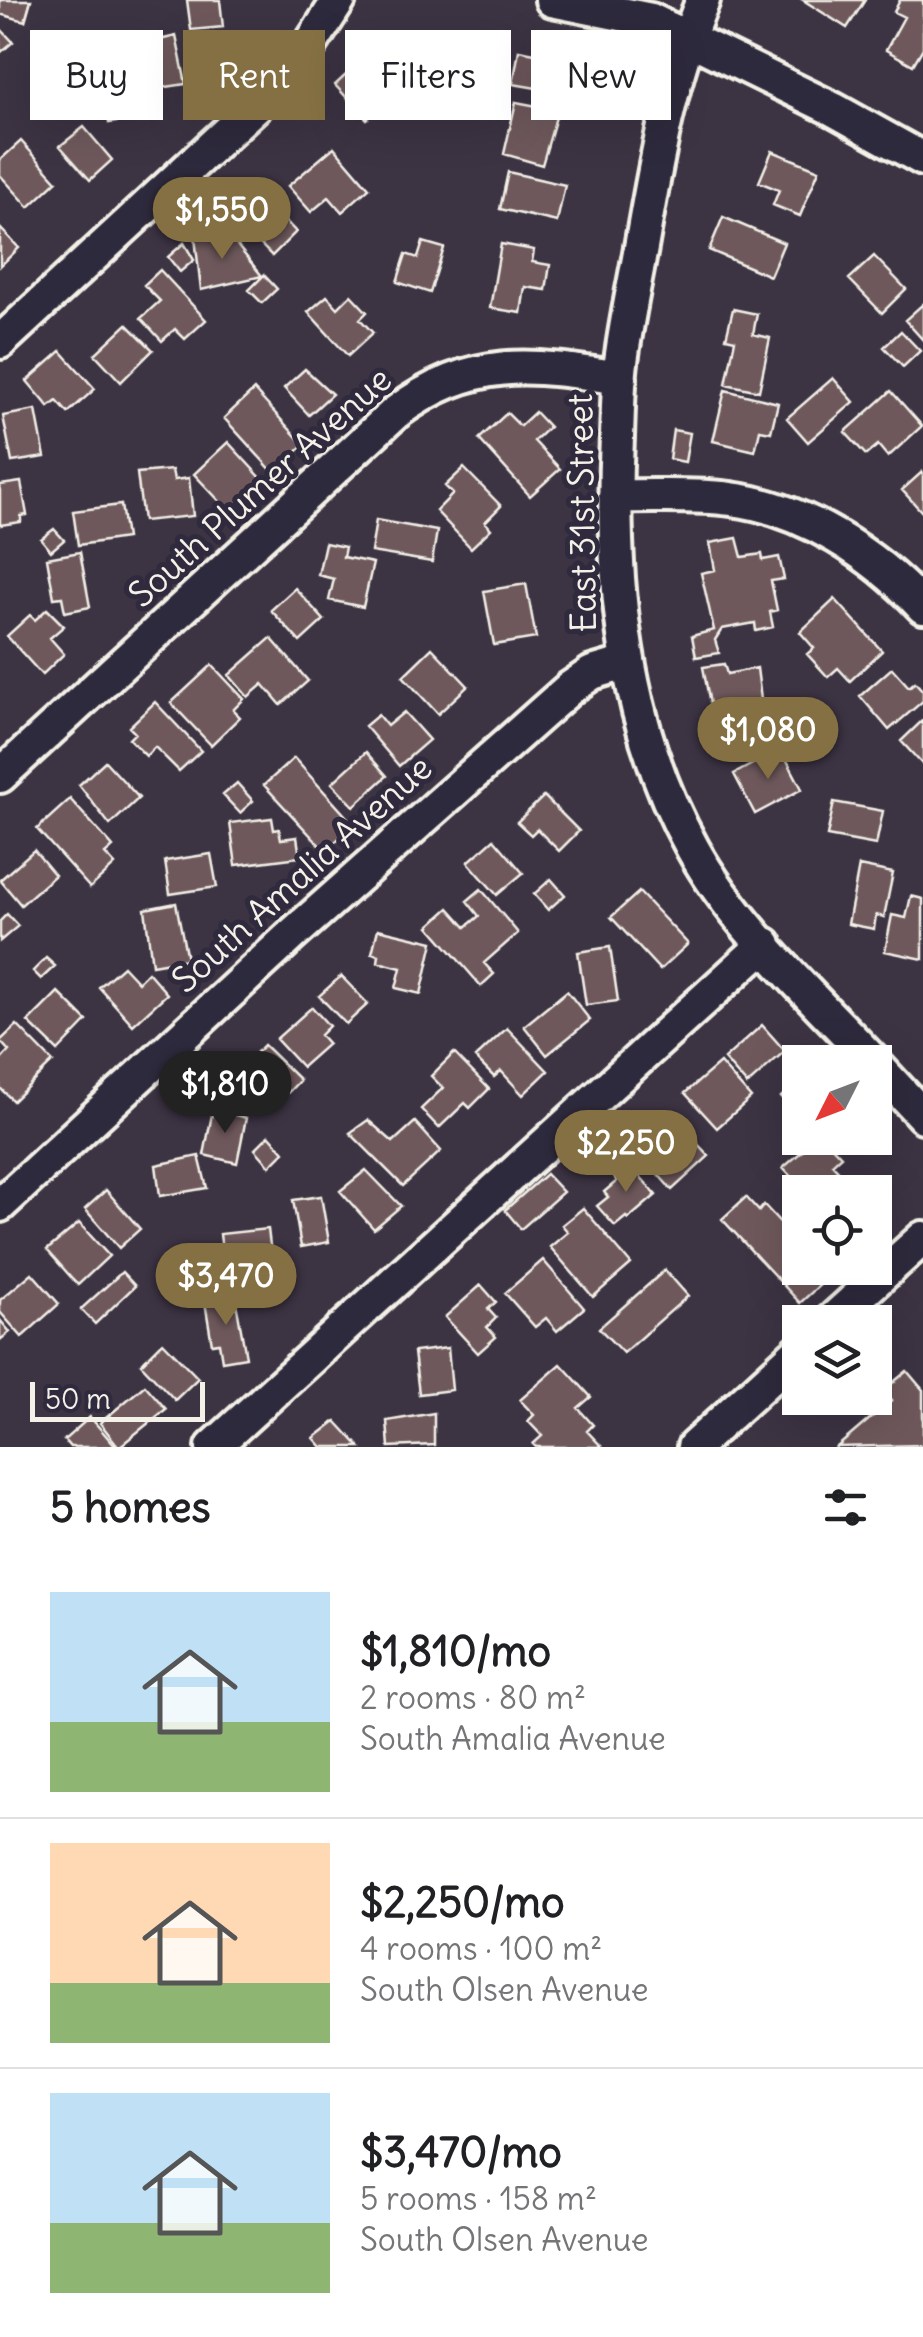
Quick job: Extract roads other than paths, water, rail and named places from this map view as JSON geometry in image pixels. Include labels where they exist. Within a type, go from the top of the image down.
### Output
[{"type":"street","points":[[0,342],[263,98],[312,42],[339,0]]},
{"type":"street","points":[[552,0],[651,20],[923,158]]},
{"type":"street","points":[[620,371],[652,180],[688,40],[703,0]]},
{"type":"street","name":"South Plumer Avenue","points":[[0,776],[395,413],[419,396],[453,378],[492,368],[544,366],[620,371]]},
{"type":"street","name":"East 31st Street","points":[[620,371],[614,496],[618,583],[626,663],[657,772],[693,850],[734,910],[858,1045]]},
{"type":"street","points":[[614,496],[731,499],[776,510],[823,530],[871,560],[923,607]]},
{"type":"street","name":"South Amalia Avenue","points":[[0,1205],[292,935],[570,688],[592,673],[626,663]]},
{"type":"street","points":[[213,1447],[765,944]]},
{"type":"street","name":"East 31st Street","points":[[892,1082],[923,1116]]},
{"type":"street","points":[[849,1305],[923,1238]]},
{"type":"street","points":[[694,1447],[782,1366]]}]
